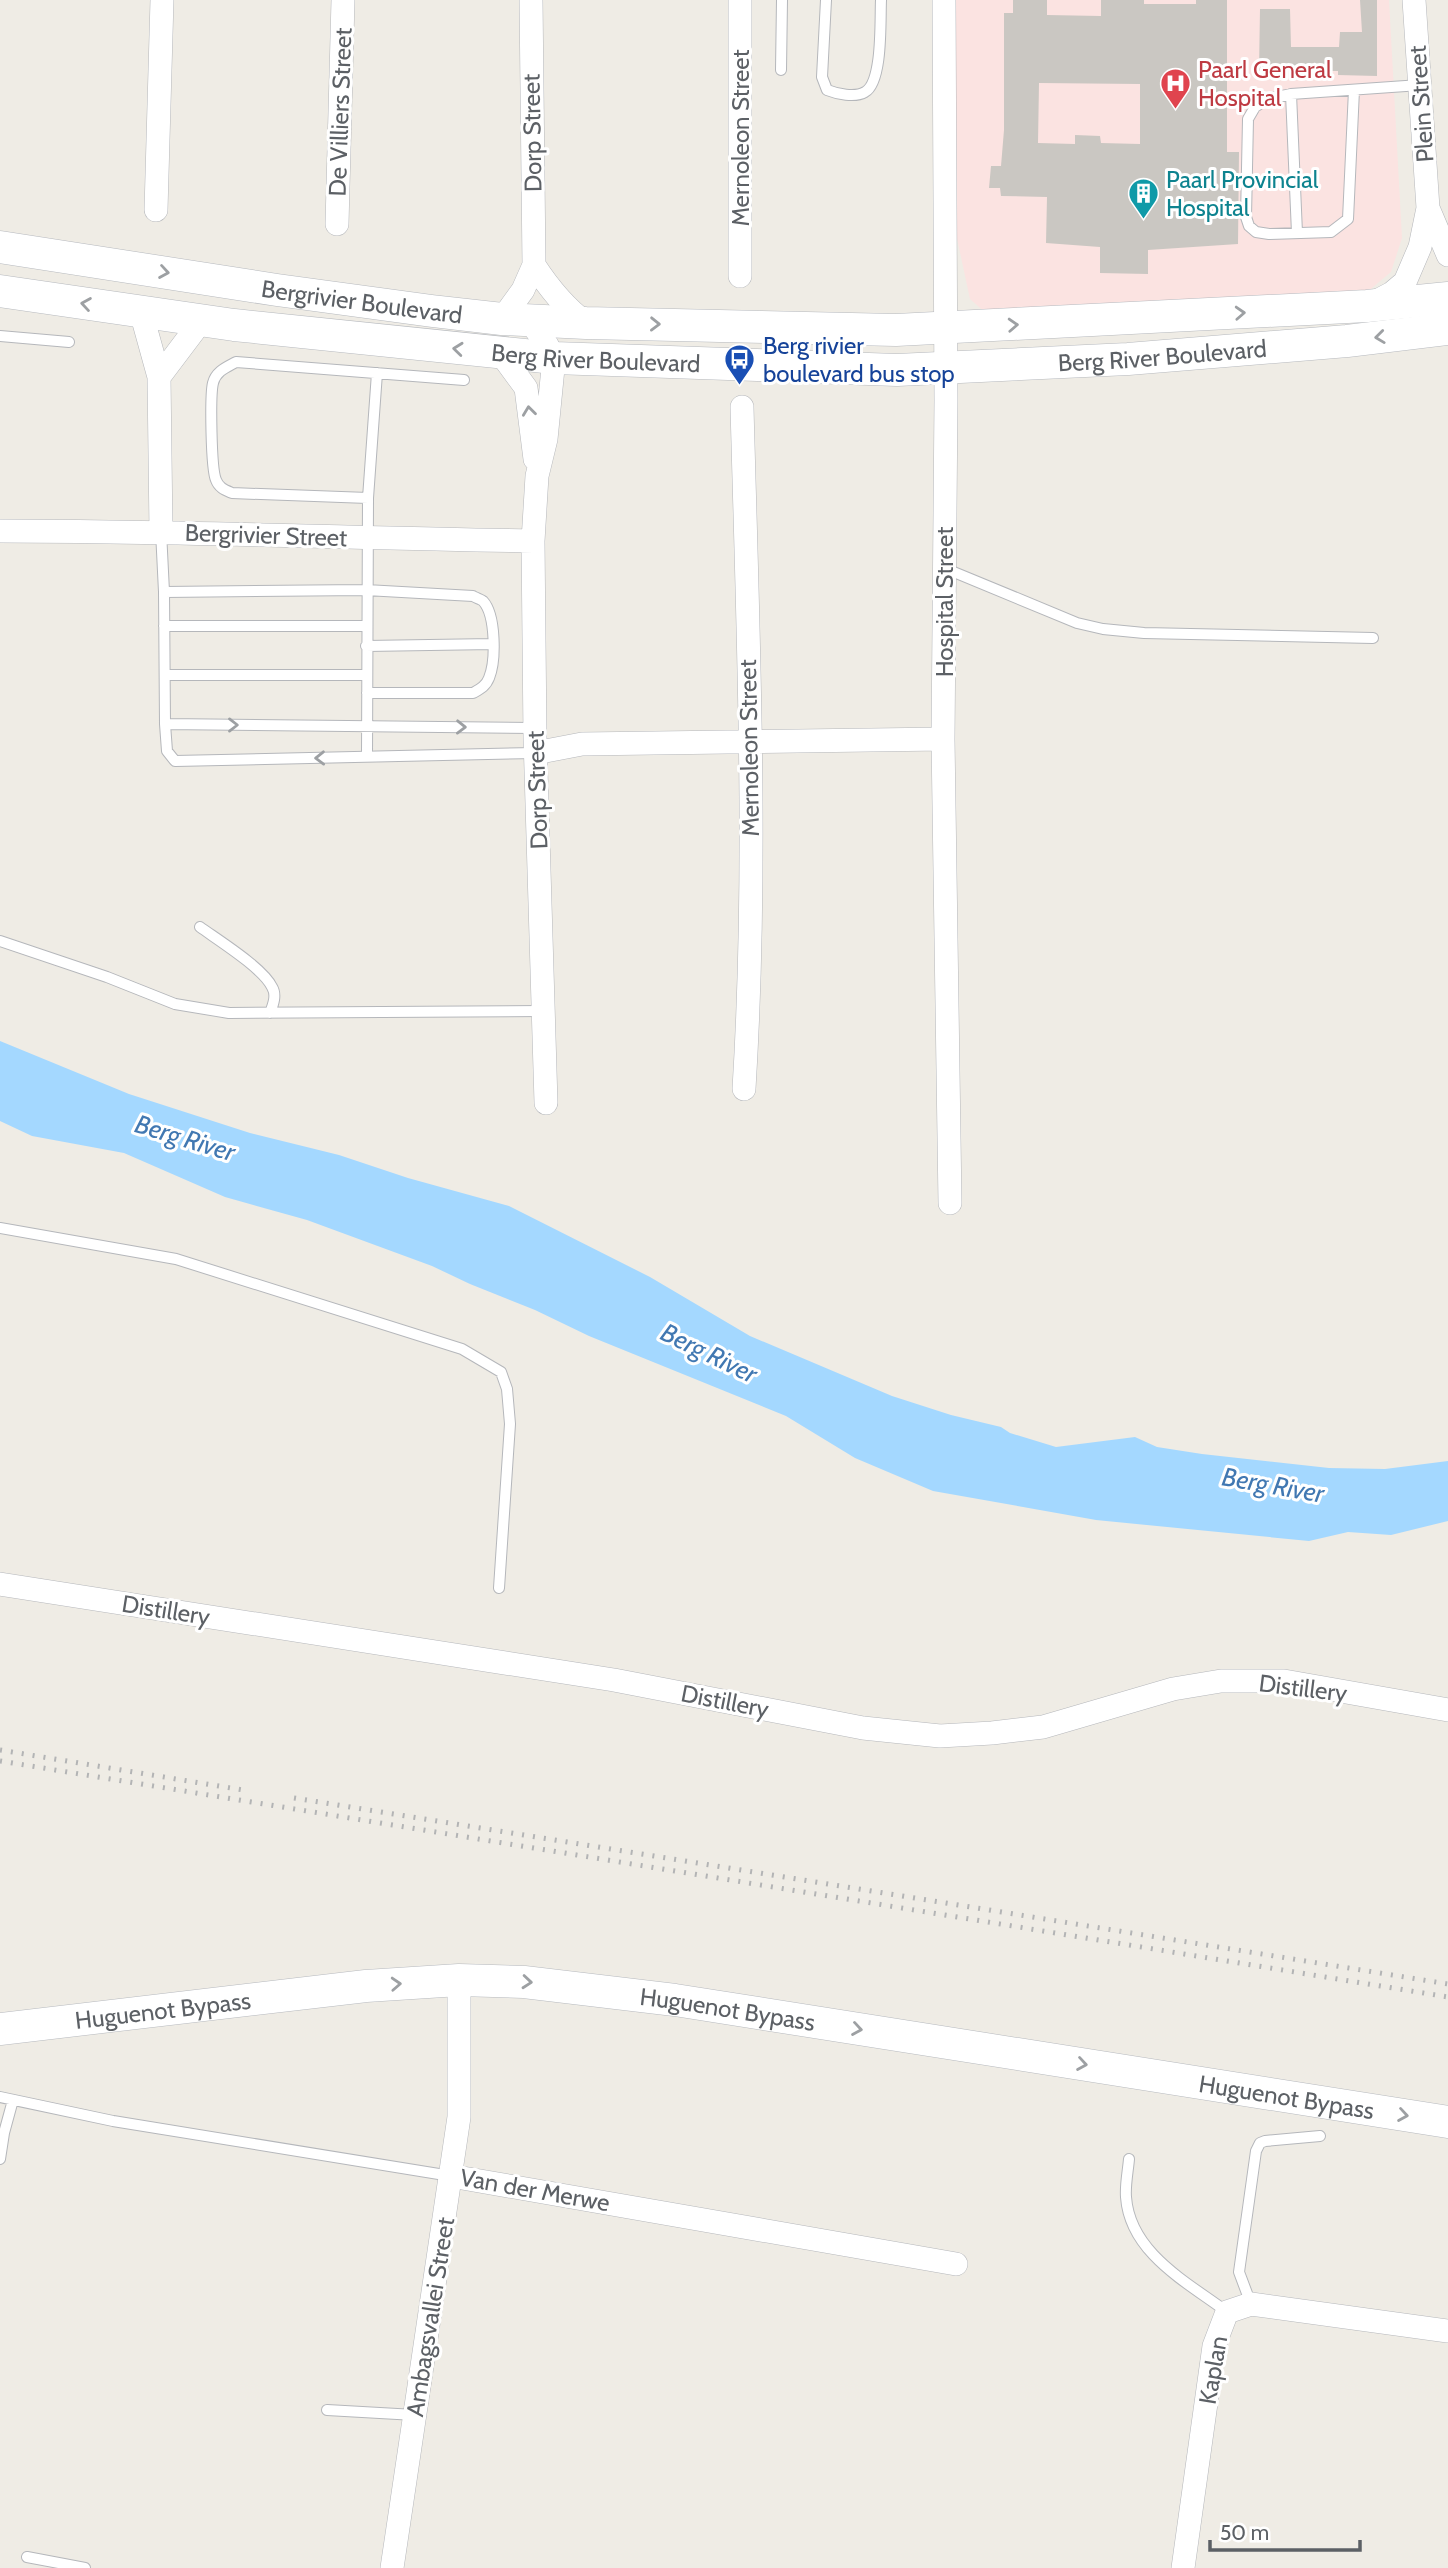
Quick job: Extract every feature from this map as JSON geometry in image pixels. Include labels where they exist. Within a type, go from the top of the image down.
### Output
[{"type":"street","points":[[156,210],[162,0]]},
{"type":"street","name":"De Villiers Street","points":[[337,224],[343,0]]},
{"type":"street","name":"Dorp Street","points":[[515,319],[534,265],[531,0]]},
{"type":"street","name":"Mernoleon Street","points":[[740,0],[740,276]]},
{"type":"street","name":"Hospital Street","points":[[944,0],[943,739],[950,1203]]},
{"type":"street","name":"Plein Street","points":[[1367,306],[1392,293],[1405,282],[1420,247],[1428,208],[1415,0]]},
{"type":"street","name":"Plein Street","points":[[1428,208],[1448,255]]},
{"type":"street","name":"Bergrivier Boulevard","points":[[0,247],[289,292],[515,319],[727,325]]},
{"type":"street","points":[[534,265],[560,301],[586,323]]},
{"type":"street","name":"Berg River Boulevard","points":[[0,291],[202,320],[501,354],[828,368],[945,369],[1128,359],[1347,341],[1448,329]]},
{"type":"street","name":"Berg River Boulevard","points":[[727,325],[896,330],[1367,306],[1448,298]]},
{"type":"street","points":[[141,312],[159,377],[161,531]]},
{"type":"street","points":[[515,319],[548,345],[554,358]]},
{"type":"street","points":[[159,377],[202,320]]},
{"type":"street","name":"Dorp Street","points":[[501,354],[526,388],[537,476]]},
{"type":"street","name":"Dorp Street","points":[[546,1103],[535,753],[533,541],[537,476],[548,429],[554,358]]},
{"type":"street","name":"Mernoleon Street","points":[[742,407],[750,741],[749,1002],[744,1089]]},
{"type":"street","name":"Bergrivier Street","points":[[0,531],[161,531],[533,541]]},
{"type":"street","points":[[535,728],[582,744]]},
{"type":"street","points":[[535,753],[582,744],[943,739]]},
{"type":"street","name":"Distillery","points":[[0,1584],[614,1680],[863,1728],[940,1736],[1043,1727],[1173,1689],[1221,1681],[1284,1681],[1448,1710]]},
{"type":"street","name":"Huguenot Bypass","points":[[0,2029],[366,1986],[459,1980],[524,1982],[675,2000],[1448,2122]]},
{"type":"street","name":"Ambagsvallei Street","points":[[392,2568],[459,2117],[459,1980]]},
{"type":"street","name":"Van der Merwe","points":[[452,2176],[956,2264]]},
{"type":"street","name":"Kaplan","points":[[1183,2568],[1214,2346],[1227,2312],[1251,2304],[1448,2331]]},
{"type":"lane","points":[[781,70],[782,0]]},
{"type":"lane","points":[[826,0],[822,77],[827,90],[837,94],[860,94],[872,86],[876,74],[881,0]]},
{"type":"lane","points":[[1354,90],[1349,219],[1331,232],[1256,232],[1249,226],[1246,217],[1248,119],[1255,107],[1267,99],[1292,94],[1420,85]]},
{"type":"lane","points":[[1292,94],[1297,233]]},
{"type":"lane","points":[[0,336],[69,342]]},
{"type":"lane","points":[[368,498],[232,493],[220,488],[215,479],[212,461],[213,381],[221,369],[236,362],[464,380]]},
{"type":"lane","points":[[367,757],[368,498],[377,373]]},
{"type":"lane","points":[[161,531],[165,724],[167,751],[175,761],[535,753]]},
{"type":"lane","points":[[944,568],[1077,623],[1103,629],[1144,634],[1373,638]]},
{"type":"lane","points":[[164,592],[366,590],[473,596],[482,601],[489,611],[493,625],[489,678],[484,687],[473,693],[367,693]]},
{"type":"lane","points":[[164,626],[366,626]]},
{"type":"lane","points":[[366,646],[493,645]]},
{"type":"lane","points":[[165,675],[367,675]]},
{"type":"lane","points":[[165,724],[535,728]]},
{"type":"lane","points":[[200,927],[258,970],[273,987],[275,1001],[270,1013]]},
{"type":"lane","points":[[0,941],[175,1004],[229,1013],[543,1011]]},
{"type":"lane","points":[[0,1228],[176,1259],[462,1349],[501,1372],[507,1389],[510,1424],[499,1588]]},
{"type":"lane","name":"Van der Merwe","points":[[0,2098],[113,2121],[452,2176]]},
{"type":"lane","points":[[0,2159],[13,2100]]},
{"type":"lane","points":[[1251,2304],[1239,2272],[1256,2151],[1260,2143],[1265,2141],[1320,2136]]},
{"type":"lane","points":[[1129,2159],[1126,2198],[1134,2228],[1151,2254],[1227,2312]]},
{"type":"lane","points":[[327,2410],[415,2415]]},
{"type":"lane","points":[[26,2557],[85,2568]]},
{"type":"shaded area","name":"Paarl General Hospital","points":[[956,0],[1389,0],[1402,238],[1391,272],[1360,298],[1014,338],[970,299],[953,220]]},
{"type":"water","name":"Berg River","points":[[0,1041],[129,1094],[250,1133],[339,1155],[408,1178],[509,1206],[650,1277],[750,1336],[892,1396],[951,1415],[1001,1427],[1010,1433],[1056,1447],[1135,1437],[1157,1447],[1329,1468],[1385,1469],[1448,1461],[1448,1521],[1391,1535],[1348,1532],[1309,1541],[1096,1520],[933,1491],[855,1458],[786,1416],[589,1336],[432,1266],[307,1220],[225,1197],[124,1153],[32,1136],[0,1121]]},
{"type":"building","points":[[1013,0],[1047,0],[1047,15],[1101,16],[1101,0],[1144,0],[1144,4],[1196,4],[1196,0],[1227,0],[1227,152],[1239,152],[1238,244],[1148,250],[1148,274],[1100,273],[1100,247],[1046,243],[1047,197],[1001,196],[1000,188],[989,188],[991,166],[1001,166],[1004,130],[1004,13],[1013,13]],"holes":[[[1039,83],[1140,84],[1140,144],[1101,143],[1100,136],[1075,135],[1075,144],[1038,143]]]},
{"type":"building","points":[[1360,0],[1377,0],[1377,76],[1338,75],[1338,71],[1259,71],[1260,9],[1290,9],[1291,47],[1339,47],[1340,32],[1362,32]]},
{"type":"railway","points":[[0,1750],[249,1791]]},
{"type":"railway","points":[[0,1761],[1448,1997]]},
{"type":"railway","points":[[294,1798],[1448,1984]]},
{"type":"place","name":"Paarl General Hospital","points":[[1175,110]]},
{"type":"place","name":"Paarl Provincial Hospital","points":[[1143,220]]},
{"type":"place","name":"Berg rivier boulevard bus stop","points":[[740,386]]}]
